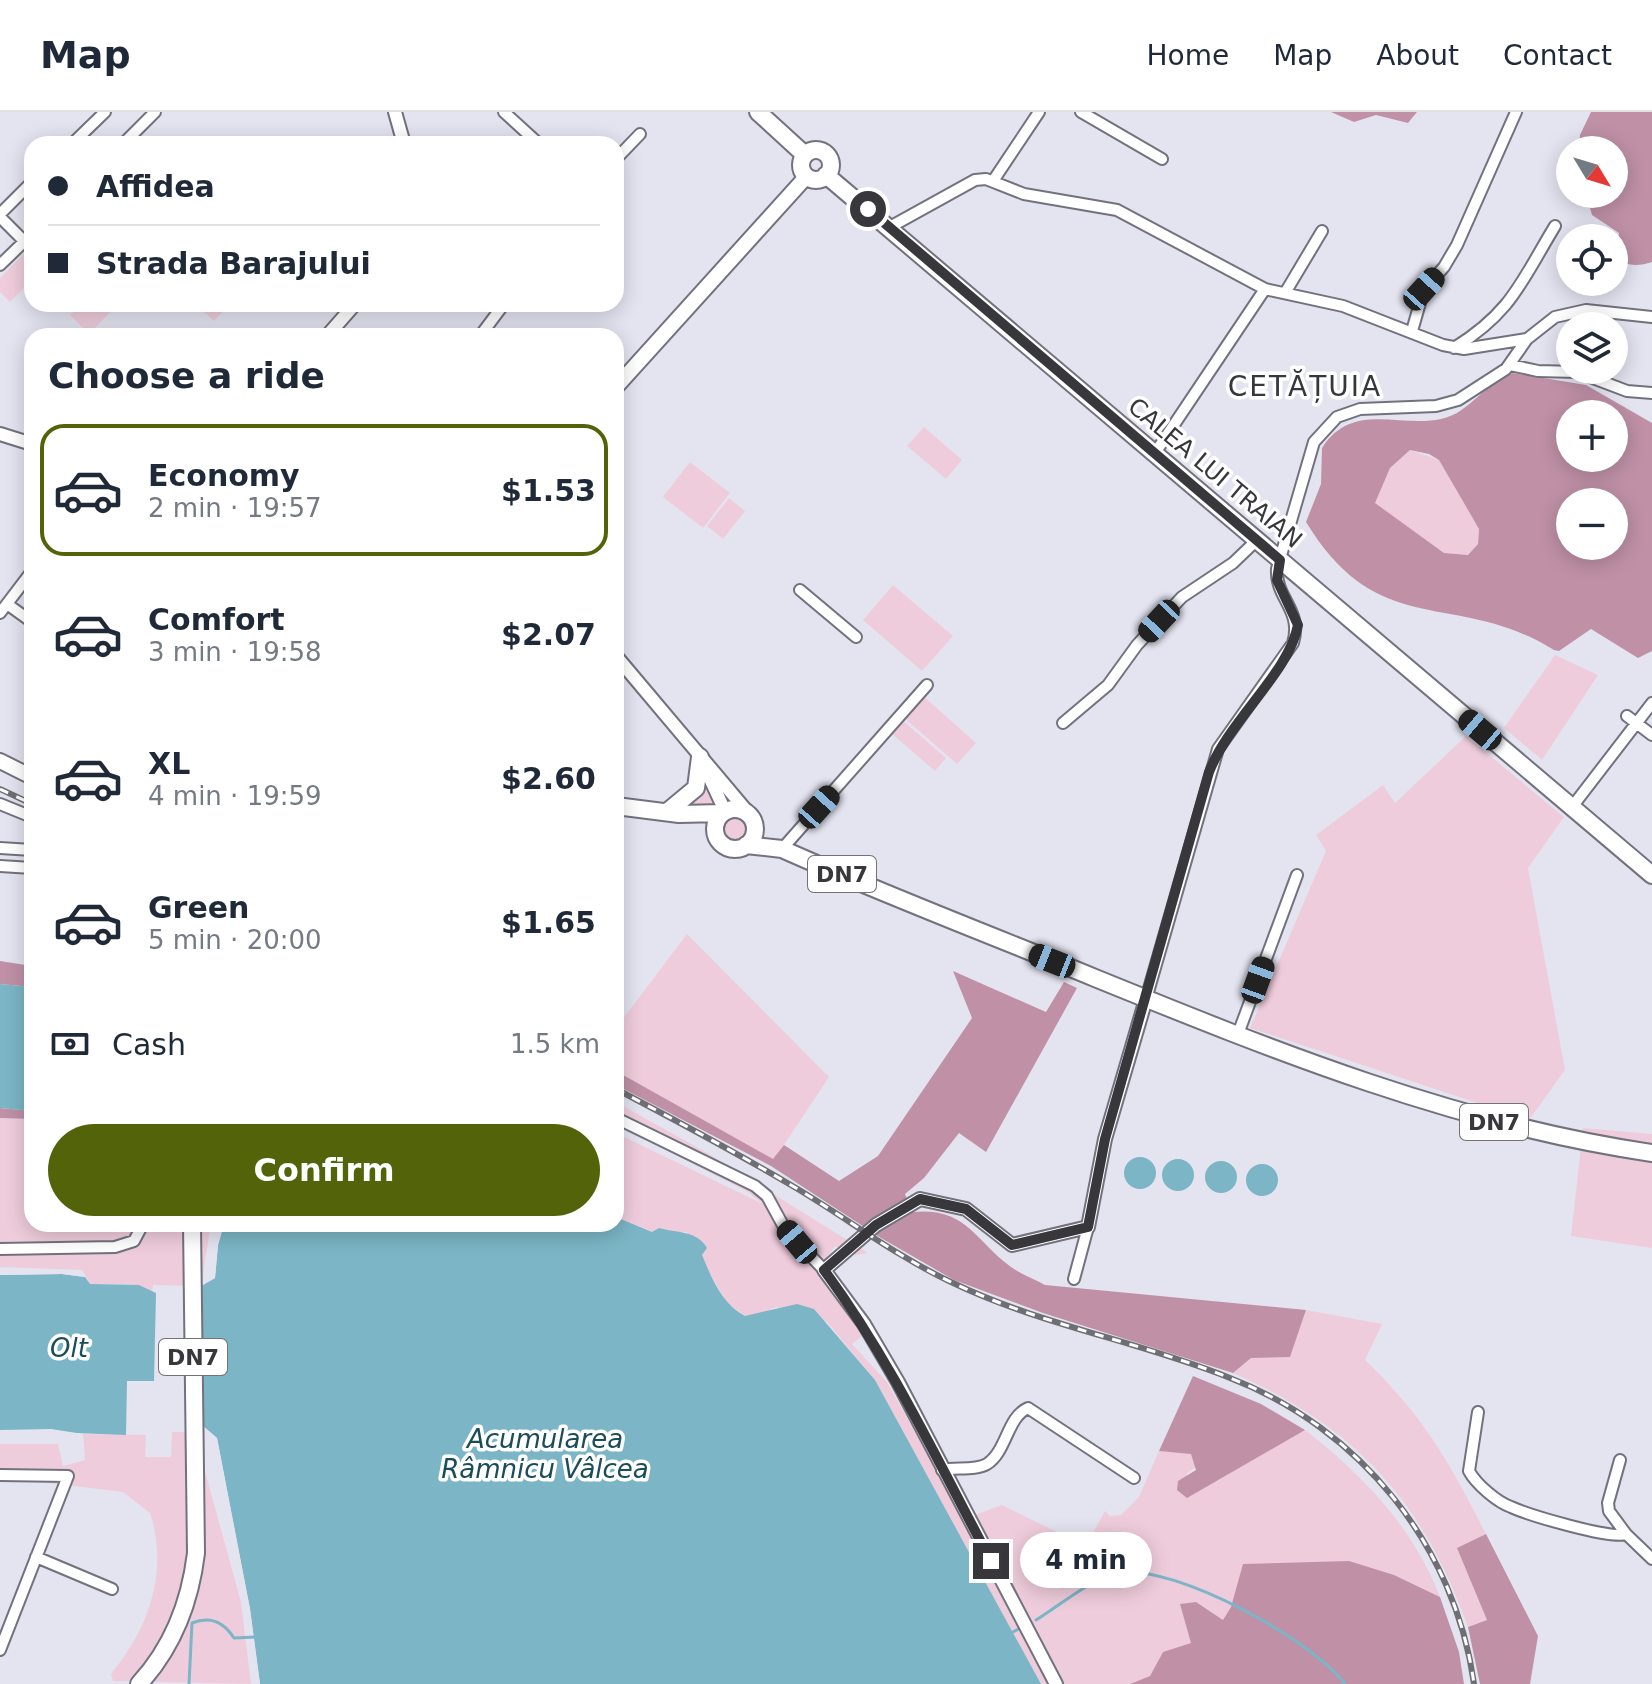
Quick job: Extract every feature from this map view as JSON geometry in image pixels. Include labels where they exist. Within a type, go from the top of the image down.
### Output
[{"type":"main road","name":"CALEA LUI TRAIAN","points":[[758,112],[805,155],[819,151],[827,156],[830,168],[826,175],[1652,875]]},
{"type":"main road","points":[[805,155],[801,164],[806,177]]},
{"type":"main road","points":[[806,177],[816,180],[826,175]]},
{"type":"main road","points":[[624,378],[806,177]]},
{"type":"main road","points":[[673,813],[696,788],[695,750]]},
{"type":"main road","points":[[0,761],[24,773]]},
{"type":"main road","name":"DN7","points":[[624,807],[673,813],[738,809],[782,849]]},
{"type":"main road","points":[[718,839],[716,822],[724,812]]},
{"type":"main road","name":"DN7","points":[[673,813],[729,848],[746,845],[782,849],[1146,999],[1458,1112],[1578,1142],[1652,1153]]},
{"type":"main road","points":[[746,845],[754,835],[752,819]]},
{"type":"main road","name":"DN7","points":[[139,1684],[174,1633],[193,1573],[195,1436],[192,1232]]},
{"type":"street","points":[[80,136],[105,112]]},
{"type":"street","points":[[131,136],[155,112]]},
{"type":"street","points":[[395,112],[402,136]]},
{"type":"street","points":[[504,112],[530,136]]},
{"type":"street","points":[[993,181],[1039,112]]},
{"type":"street","points":[[1081,112],[1121,139],[1162,159]]},
{"type":"street","points":[[1412,331],[1424,289],[1444,267],[1457,245],[1516,112]]},
{"type":"street","points":[[624,151],[640,134]]},
{"type":"street","points":[[890,227],[975,180],[993,181],[1024,194],[1105,207],[1131,216],[1265,289],[1343,306],[1454,348],[1527,339]]},
{"type":"street","points":[[24,190],[0,215],[24,235]]},
{"type":"street","points":[[1454,348],[1494,320],[1520,291],[1555,226]]},
{"type":"street","points":[[1285,293],[1322,231]]},
{"type":"street","points":[[0,265],[24,242]]},
{"type":"street","points":[[1155,453],[1265,289]]},
{"type":"street","points":[[1074,1279],[1088,1227],[1105,1139],[1218,749],[1286,657],[1298,625],[1277,580],[1310,454],[1327,424],[1360,409],[1448,404],[1475,391],[1510,365],[1527,339],[1555,317],[1571,312],[1603,310],[1652,317]]},
{"type":"street","points":[[334,328],[348,312]]},
{"type":"street","points":[[1510,365],[1538,371],[1577,372],[1627,391],[1652,393]]},
{"type":"street","points":[[2,439],[24,443]]},
{"type":"street","points":[[1063,723],[1108,685],[1137,645],[1176,603],[1233,563],[1257,540]]},
{"type":"street","points":[[24,581],[3,609],[24,618]]},
{"type":"street","points":[[800,590],[856,637]]},
{"type":"street","points":[[624,666],[752,819]]},
{"type":"street","points":[[782,849],[927,685]]},
{"type":"street","points":[[1572,807],[1652,703]]},
{"type":"street","points":[[1627,716],[1652,735]]},
{"type":"street","points":[[695,750],[724,812]]},
{"type":"street","points":[[0,804],[24,814]]},
{"type":"street","points":[[0,848],[24,850]]},
{"type":"street","points":[[0,866],[24,868]]},
{"type":"street","points":[[1238,1034],[1297,875]]},
{"type":"street","points":[[624,1122],[755,1186],[767,1196],[785,1229],[824,1270],[876,1343],[1056,1684]]},
{"type":"street","points":[[824,1270],[876,1225],[906,1205],[927,1199],[966,1209],[1012,1245],[1088,1227]]},
{"type":"street","points":[[0,1249],[115,1247],[134,1241],[139,1232]]},
{"type":"street","points":[[191,1241],[196,1232]]},
{"type":"street","points":[[942,1470],[986,1464],[1000,1449],[1019,1415],[1028,1408],[1134,1478]]},
{"type":"street","points":[[1478,1412],[1469,1471],[1479,1484],[1509,1507],[1604,1533],[1626,1534]]},
{"type":"street","points":[[1620,1460],[1608,1503],[1626,1534],[1652,1559]]},
{"type":"street","points":[[0,1475],[68,1476],[0,1650]]},
{"type":"street","points":[[36,1557],[112,1589]]},
{"type":"shaded area","points":[[1331,112],[1417,112],[1408,123],[1376,115],[1354,122]]},
{"type":"shaded area","points":[[1591,112],[1652,112],[1652,262],[1628,264],[1628,224],[1606,224],[1592,215],[1590,208],[1628,208],[1628,136],[1580,135]]},
{"type":"shaded area","points":[[24,253],[24,288],[10,302],[0,292],[0,278]]},
{"type":"shaded area","points":[[73,312],[110,312],[95,328],[83,328],[70,315]]},
{"type":"shaded area","points":[[204,312],[222,312],[214,321]]},
{"type":"shaded area","points":[[1513,373],[1556,380],[1556,384],[1586,385],[1612,400],[1556,400],[1556,472],[1628,472],[1628,409],[1652,423],[1652,651],[1638,658],[1591,629],[1559,651],[1518,632],[1483,621],[1391,599],[1362,584],[1334,560],[1306,522],[1321,484],[1322,448],[1334,434],[1347,425],[1362,421],[1425,421],[1452,416],[1495,382]],"holes":[[[1410,450],[1429,454],[1439,460],[1479,529],[1478,544],[1468,555],[1444,553],[1375,503],[1390,468]]]},
{"type":"shaded area","points":[[924,427],[962,460],[946,479],[907,446]]},
{"type":"shaded area","points":[[1410,450],[1439,460],[1479,529],[1478,544],[1468,555],[1444,553],[1374,503],[1390,468]]},
{"type":"shaded area","points":[[690,462],[730,493],[703,528],[663,497]]},
{"type":"shaded area","points":[[729,498],[745,511],[723,539],[707,526]]},
{"type":"shaded area","points":[[893,585],[953,636],[922,671],[863,620]]},
{"type":"shaded area","points":[[1555,655],[1598,675],[1542,760],[1504,728]]},
{"type":"shaded area","points":[[922,695],[976,743],[957,764],[903,717]]},
{"type":"shaded area","points":[[902,720],[946,758],[935,771],[891,733]]},
{"type":"shaded area","points":[[1466,736],[1564,817],[1528,868],[1565,1070],[1529,1120],[1250,1028],[1326,851],[1316,835],[1383,785],[1395,803]]},
{"type":"shaded area","points":[[704,777],[718,805],[714,809],[687,806]]},
{"type":"shaded area","points":[[735,816],[744,820],[748,829],[744,838],[735,842],[726,838],[722,829],[726,820]]},
{"type":"shaded area","points":[[687,934],[829,1077],[774,1160],[624,1076],[624,1017]]},
{"type":"shaded area","points":[[0,961],[24,965],[24,986],[0,984]]},
{"type":"shaded area","points":[[953,971],[1046,1012],[1064,982],[1077,988],[986,1152],[959,1133],[924,1178],[905,1194],[912,1212],[930,1212],[957,1220],[1011,1267],[1045,1285],[1306,1310],[1290,1357],[1251,1358],[1233,1373],[1043,1313],[954,1280],[881,1238],[771,1166],[624,1089],[624,1075],[773,1159],[784,1145],[839,1181],[878,1156],[972,1018]]},
{"type":"shaded area","points":[[624,1106],[709,1154],[868,1253],[856,1255],[835,1246],[819,1270],[866,1333],[852,1344],[887,1382],[964,1519],[1002,1505],[1075,1541],[1094,1531],[1105,1511],[1110,1516],[1121,1515],[1139,1497],[1159,1451],[1191,1453],[1198,1466],[1187,1473],[1187,1497],[1305,1430],[1347,1465],[1401,1525],[1440,1597],[1394,1575],[1244,1564],[1231,1607],[1223,1620],[1196,1602],[1192,1643],[1163,1652],[1150,1676],[1130,1684],[1041,1684],[875,1380],[827,1322],[776,1307],[759,1315],[745,1316],[726,1302],[687,1232],[675,1233],[659,1228],[653,1232],[624,1220],[624,1137],[763,1204],[746,1191],[624,1128]]},
{"type":"shaded area","points":[[0,1108],[24,1110],[24,1119],[0,1118]]},
{"type":"shaded area","points":[[0,1118],[24,1119],[24,1232],[210,1232],[201,1286],[153,1285],[152,1292],[139,1285],[90,1284],[82,1270],[0,1267]]},
{"type":"shaded area","points":[[1583,1128],[1652,1134],[1652,1248],[1571,1236]]},
{"type":"shaded area","points":[[1306,1310],[1382,1324],[1365,1360],[1404,1401],[1434,1441],[1486,1534],[1458,1548],[1487,1620],[1468,1627],[1430,1542],[1380,1473],[1350,1444],[1315,1418],[1277,1394],[1233,1373],[1251,1358],[1290,1357]]},
{"type":"shaded area","points":[[1193,1376],[1261,1404],[1305,1430],[1187,1498],[1177,1490],[1178,1481],[1196,1470],[1191,1454],[1159,1451]]},
{"type":"shaded area","points":[[172,1432],[198,1432],[201,1457],[241,1602],[251,1684],[113,1681],[111,1674],[136,1638],[152,1598],[157,1556],[150,1513],[123,1492],[0,1477],[0,1444],[58,1444],[63,1466],[85,1460],[83,1434],[146,1435],[145,1457],[171,1457]]},
{"type":"shaded area","points":[[1486,1534],[1538,1636],[1530,1684],[1480,1684],[1468,1627],[1487,1620],[1457,1548]]},
{"type":"shaded area","points":[[1349,1561],[1394,1575],[1440,1597],[1459,1652],[1464,1684],[1130,1684],[1150,1676],[1163,1652],[1191,1643],[1180,1604],[1196,1602],[1223,1620],[1231,1607],[1243,1564]]},
{"type":"water","points":[[0,984],[24,986],[24,1110],[0,1108]]},
{"type":"water","points":[[1140,1157],[1151,1162],[1156,1173],[1151,1184],[1140,1189],[1129,1184],[1124,1173],[1129,1162]]},
{"type":"water","points":[[1178,1159],[1189,1164],[1194,1175],[1189,1186],[1178,1191],[1167,1186],[1162,1175],[1167,1164]]},
{"type":"water","points":[[1221,1161],[1232,1166],[1237,1177],[1232,1188],[1221,1193],[1210,1188],[1205,1177],[1210,1166]]},
{"type":"water","points":[[1262,1164],[1273,1169],[1278,1180],[1273,1191],[1262,1196],[1251,1191],[1246,1180],[1251,1169]]},
{"type":"water","name":"Acumularea Râmnicu Vâlcea","points":[[624,1220],[652,1232],[659,1228],[698,1238],[707,1248],[702,1255],[719,1290],[737,1311],[745,1316],[797,1304],[814,1309],[875,1380],[1041,1684],[260,1684],[250,1609],[217,1438],[203,1426],[201,1286],[215,1278],[222,1232],[624,1232]]},
{"type":"water","name":"Olt","points":[[62,1274],[85,1277],[90,1284],[139,1285],[156,1293],[154,1381],[127,1381],[126,1435],[0,1430],[0,1275]]},
{"type":"pier","points":[[218,1232],[222,1232],[215,1278],[201,1286],[202,1281],[211,1276]]},
{"type":"pier","points":[[63,1270],[84,1273],[85,1277],[62,1274],[0,1275],[0,1271]]},
{"type":"pier","points":[[203,1426],[217,1438],[250,1609],[260,1684],[256,1684],[246,1609],[213,1439],[203,1431]]},
{"type":"pier","points":[[51,1429],[83,1434],[83,1438],[51,1433],[0,1434],[0,1430]]},
{"type":"waterway","points":[[1036,1620],[1111,1574],[1145,1573],[1208,1593],[1242,1609],[1304,1647],[1345,1684]]},
{"type":"waterway","points":[[189,1684],[192,1623],[210,1620],[221,1624],[234,1638],[255,1637]]},
{"type":"waterway","points":[[1013,1632],[1022,1627]]},
{"type":"railway","points":[[0,789],[24,800]]},
{"type":"railway","points":[[624,1093],[774,1175],[891,1249],[951,1282],[1019,1310],[1230,1378],[1277,1400],[1320,1428],[1359,1460],[1394,1498],[1423,1540],[1446,1585],[1463,1633],[1474,1684]]},
{"type":"district","name":"CETĂȚUIA","points":[[1305,386]]},
{"type":"route","points":[[868,209],[1280,560],[1277,580],[1298,625],[1286,657],[1233,725],[1218,749],[1209,772],[1105,1139],[1088,1227],[1012,1245],[966,1209],[920,1199],[876,1225],[824,1270],[864,1324],[898,1382],[991,1561]]}]
